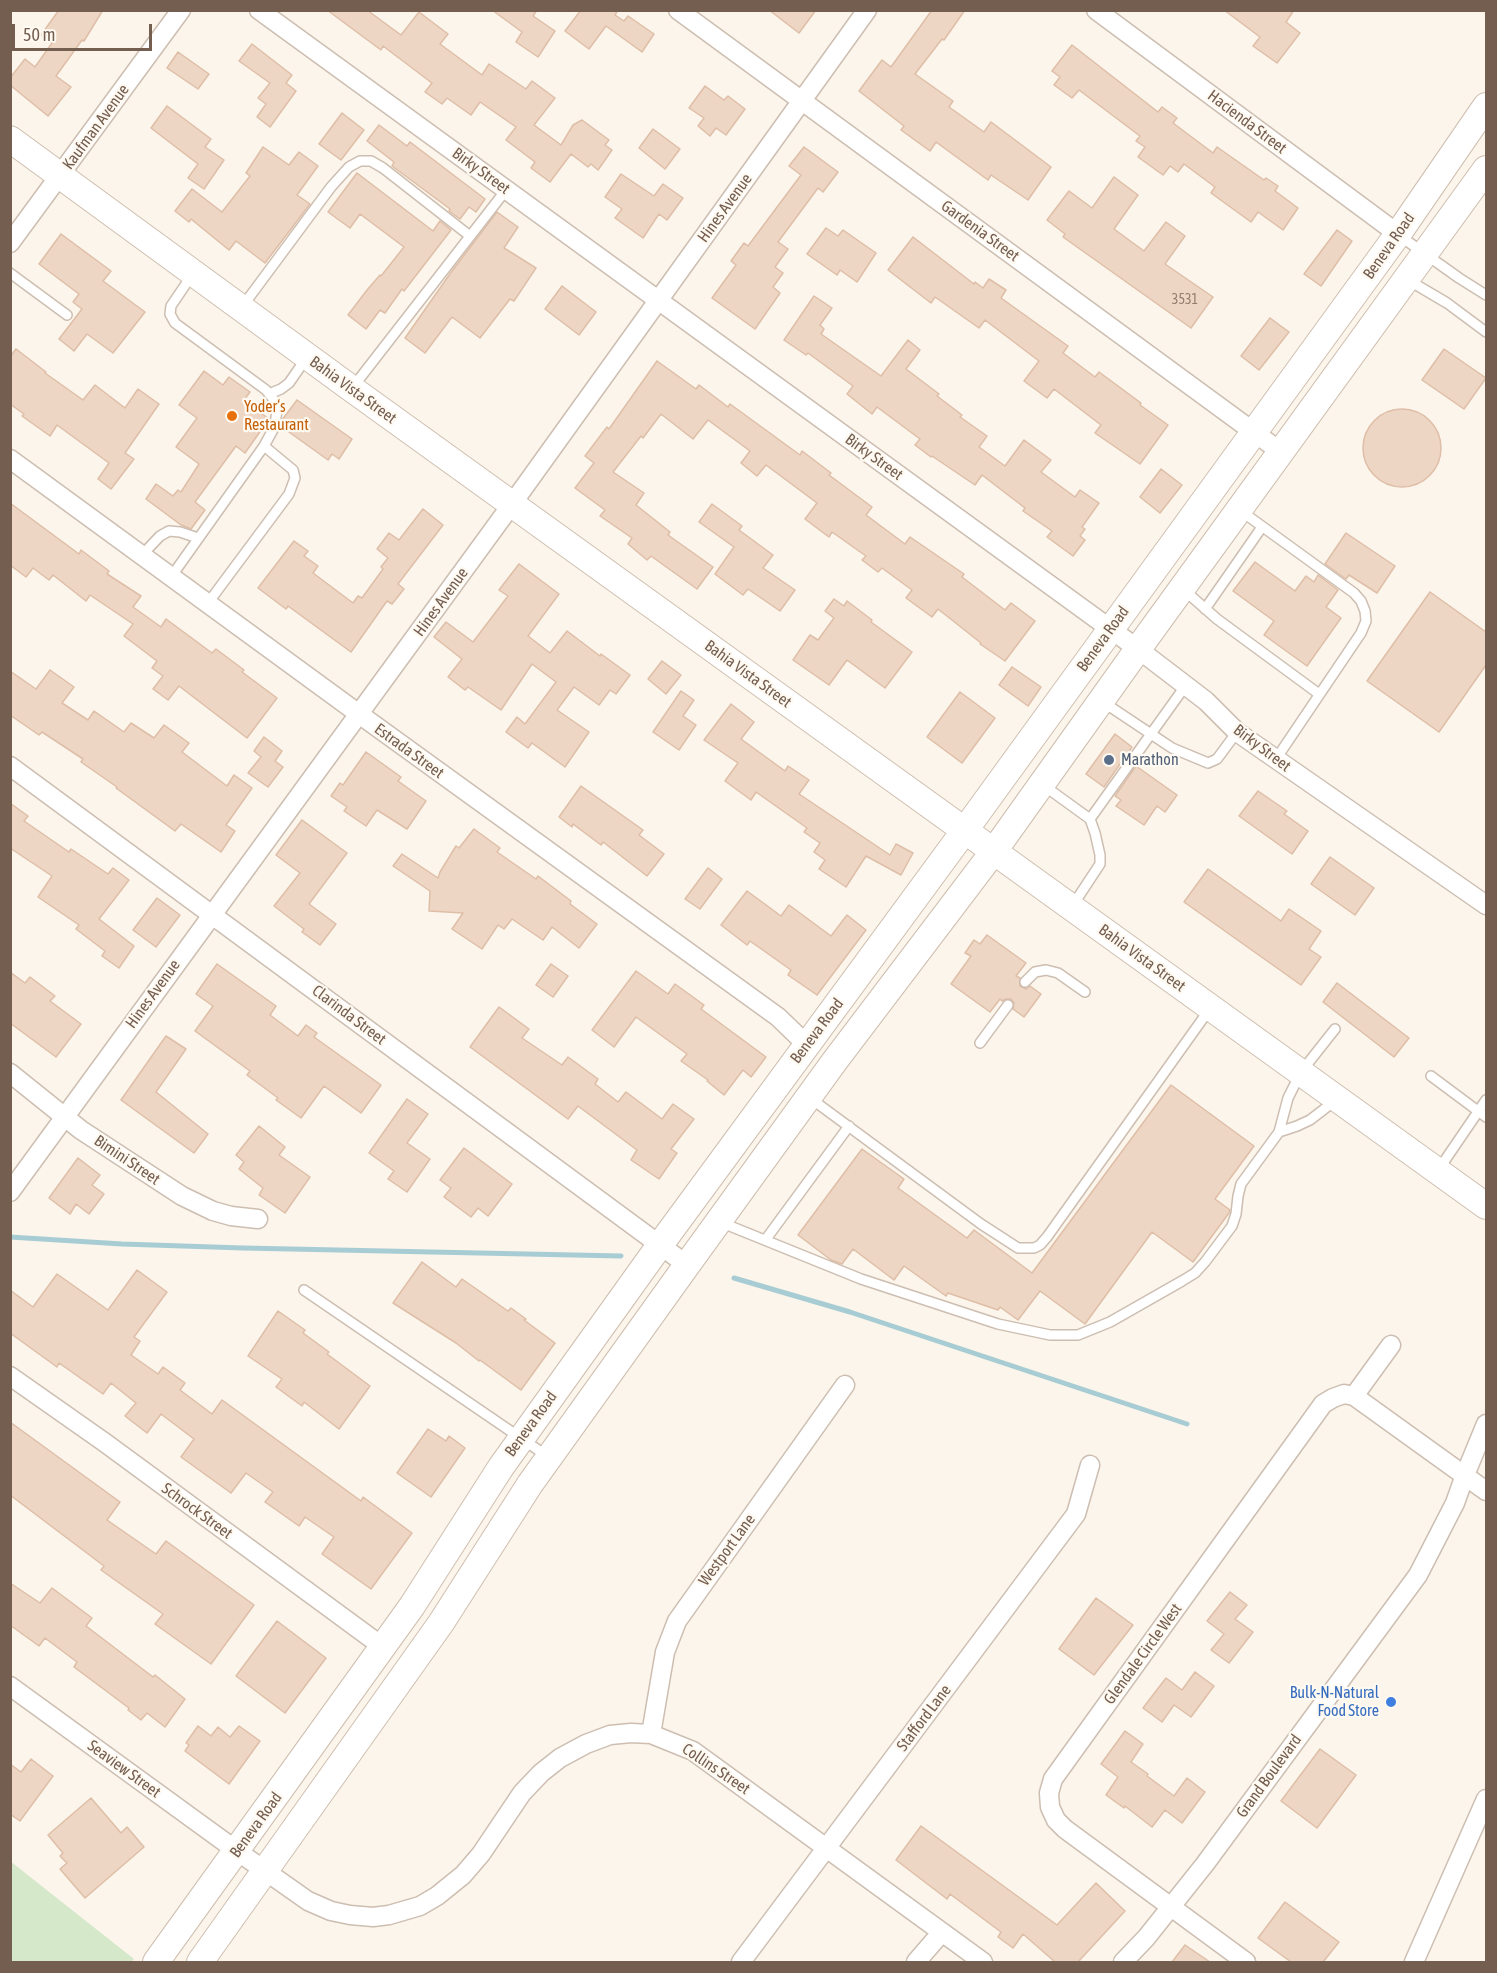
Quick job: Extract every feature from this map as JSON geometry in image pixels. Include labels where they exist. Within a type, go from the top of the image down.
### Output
[{"type":"main road","name":"Beneva Road","points":[[156,1962],[412,1606],[501,1467],[660,1245],[1398,234],[1486,106]]},
{"type":"main road","name":"Bahia Vista Street","points":[[10,139],[352,389],[1486,1206]]},
{"type":"main road","name":"Beneva Road","points":[[200,1962],[441,1623],[530,1484],[718,1221],[808,1097],[994,851],[1486,169]]},
{"type":"main road","points":[[383,1647],[410,1667]]},
{"type":"street","name":"Kaufman Avenue","points":[[10,243],[181,10]]},
{"type":"street","name":"Birky Street","points":[[259,10],[1138,649],[1206,701],[1237,732],[1486,905]]},
{"type":"street","name":"Gardenia Street","points":[[678,10],[1281,452]]},
{"type":"street","name":"Hines Avenue","points":[[10,1192],[512,504],[867,10]]},
{"type":"street","name":"Hacienda Street","points":[[1096,10],[1398,234]]},
{"type":"street","name":"Estrada Street","points":[[10,459],[778,1017],[806,1044]]},
{"type":"street","name":"Clarinda Street","points":[[10,766],[213,913],[687,1265]]},
{"type":"street","name":"Bimini Street","points":[[10,1073],[81,1130],[182,1196],[213,1211],[258,1220]]},
{"type":"street","points":[[1391,1345],[1354,1396],[1486,1491]]},
{"type":"street","name":"Schrock Street","points":[[10,1376],[104,1442],[383,1647]]},
{"type":"street","name":"Westport Lane","points":[[651,1734],[665,1652],[677,1621],[845,1385]]},
{"type":"street","name":"Glendale Circle West","points":[[1246,1962],[1065,1829],[1056,1820],[1050,1807],[1049,1792],[1053,1779],[1323,1404],[1344,1394],[1354,1396]]},
{"type":"street","name":"Grand Boulevard","points":[[1124,1962],[1204,1864],[1418,1575],[1455,1503],[1486,1424]]},
{"type":"street","name":"Stafford Lane","points":[[741,1962],[1076,1514],[1090,1465]]},
{"type":"street","name":"Seaview Street","points":[[10,1686],[264,1871]]},
{"type":"street","name":"Collins Street","points":[[264,1871],[308,1901],[331,1911],[373,1917],[408,1910],[437,1896],[463,1875],[481,1854],[522,1793],[560,1758],[586,1744],[610,1735],[631,1732],[651,1734],[693,1751],[983,1962]]},
{"type":"street","points":[[1413,1962],[1486,1798]]},
{"type":"street","points":[[916,1962],[942,1932]]},
{"type":"lane","points":[[241,308],[331,187],[349,167],[360,161],[371,161],[383,168],[470,236]]},
{"type":"lane","points":[[352,389],[506,190]]},
{"type":"lane","points":[[1398,234],[1486,295]]},
{"type":"lane","points":[[10,273],[67,315]]},
{"type":"lane","points":[[171,576],[264,446],[274,426],[278,409],[269,394],[175,323],[170,314],[171,306],[194,273]]},
{"type":"lane","points":[[1406,279],[1430,292],[1486,332]]},
{"type":"lane","points":[[269,394],[289,383],[307,356]]},
{"type":"lane","points":[[208,603],[289,494],[295,478],[293,470],[264,446]]},
{"type":"lane","points":[[1239,510],[1354,593],[1361,601],[1365,611],[1366,621],[1361,633],[1276,759]]},
{"type":"lane","points":[[1205,609],[1262,527]]},
{"type":"lane","points":[[142,555],[160,536],[169,531],[198,538]]},
{"type":"lane","points":[[1183,588],[1217,619],[1319,694]]},
{"type":"lane","points":[[1090,819],[1186,685]]},
{"type":"lane","points":[[1101,701],[1172,748],[1208,763],[1217,759],[1237,732]]},
{"type":"lane","points":[[1042,784],[1090,819],[1100,855],[1100,864],[1071,907]]},
{"type":"lane","points":[[1025,982],[1035,972],[1046,970],[1058,973],[1085,992]]},
{"type":"lane","points":[[980,1043],[1008,1005]]},
{"type":"lane","points":[[808,1097],[1008,1242],[1018,1248],[1034,1248],[1047,1237],[1211,1007]]},
{"type":"lane","points":[[718,1221],[861,1279],[998,1324],[1050,1335],[1078,1335],[1110,1322],[1195,1273],[1232,1226],[1241,1184],[1279,1132],[1288,1098],[1301,1072],[1335,1029]]},
{"type":"lane","points":[[1431,1076],[1483,1114]]},
{"type":"lane","points":[[1279,1132],[1310,1120],[1338,1099]]},
{"type":"lane","points":[[1437,1171],[1483,1114],[1486,1100]]},
{"type":"lane","points":[[766,1239],[849,1126]]},
{"type":"lane","points":[[304,1290],[549,1457]]},
{"type":"green space","points":[[10,1861],[134,1959],[131,1962],[11,1962]]},
{"type":"building","points":[[59,10],[103,10],[84,41],[82,40],[56,76],[71,87],[48,116],[10,85],[10,78],[25,59],[35,67],[52,43],[41,35]]},
{"type":"building","points":[[327,10],[367,10],[401,35],[419,12],[448,34],[440,44],[482,75],[489,64],[526,89],[532,81],[555,98],[534,125],[561,145],[573,125],[582,120],[609,140],[605,145],[612,150],[598,170],[591,164],[588,167],[571,154],[550,182],[531,168],[535,162],[506,140],[516,127],[480,102],[471,115],[447,98],[442,104],[425,92],[432,83],[383,46],[381,50]]},
{"type":"building","points":[[492,10],[537,10],[533,16],[555,31],[538,57],[516,42],[522,32]]},
{"type":"building","points":[[581,10],[618,10],[615,15],[624,21],[628,16],[654,34],[642,52],[606,26],[589,49],[565,31]]},
{"type":"building","points":[[769,10],[816,10],[799,33]]},
{"type":"building","points":[[932,10],[965,10],[944,40],[942,39],[915,74],[953,101],[949,107],[984,132],[991,122],[1051,167],[1028,200],[991,175],[988,180],[936,142],[930,151],[901,130],[904,126],[859,91],[882,60],[891,67]]},
{"type":"building","points":[[1224,10],[1294,10],[1286,22],[1300,33],[1277,63],[1253,46],[1260,37]]},
{"type":"building","points":[[252,44],[292,75],[286,83],[296,91],[270,127],[257,117],[266,104],[258,98],[270,83],[239,61]]},
{"type":"building","points":[[1072,45],[1158,112],[1162,107],[1177,118],[1173,123],[1213,153],[1217,147],[1264,180],[1266,178],[1278,186],[1275,191],[1298,208],[1283,230],[1258,212],[1251,222],[1211,193],[1215,187],[1184,164],[1178,172],[1170,166],[1163,175],[1138,157],[1145,147],[1136,141],[1140,136],[1079,90],[1072,98],[1054,85],[1060,77],[1052,71]]},
{"type":"building","points":[[178,52],[209,74],[198,89],[167,68]]},
{"type":"building","points":[[705,86],[724,100],[728,96],[745,109],[726,135],[716,128],[710,136],[698,126],[704,118],[689,108]]},
{"type":"building","points":[[167,106],[211,139],[205,147],[224,160],[204,189],[188,178],[198,164],[151,128]]},
{"type":"building","points":[[342,113],[364,130],[341,160],[319,144]]},
{"type":"building","points":[[379,125],[407,146],[410,142],[485,199],[476,212],[469,207],[460,219],[392,166],[394,162],[367,141]]},
{"type":"building","points":[[653,129],[680,149],[665,169],[639,148]]},
{"type":"building","points":[[263,147],[289,165],[299,152],[318,166],[297,195],[310,204],[265,263],[236,241],[229,250],[191,219],[189,222],[175,211],[192,189],[222,212],[250,176],[246,173]]},
{"type":"building","points":[[804,147],[838,172],[823,192],[818,188],[778,242],[788,249],[775,267],[783,273],[773,287],[780,293],[755,329],[712,298],[736,265],[731,261],[744,243],[748,246],[801,175],[789,166]]},
{"type":"building","points":[[357,173],[433,231],[440,221],[451,230],[404,291],[402,289],[385,313],[380,310],[366,329],[348,315],[404,247],[360,214],[350,228],[328,212]]},
{"type":"building","points":[[621,174],[654,196],[663,184],[683,198],[667,220],[659,214],[643,238],[615,218],[622,209],[605,197]]},
{"type":"building","points":[[1114,177],[1138,195],[1114,229],[1144,251],[1166,222],[1185,236],[1165,264],[1213,297],[1191,328],[1063,237],[1065,234],[1047,220],[1069,191],[1092,208]]},
{"type":"building","points":[[497,212],[518,227],[504,248],[536,268],[514,301],[510,299],[480,338],[452,317],[425,353],[405,338]]},
{"type":"building","points":[[826,228],[838,236],[843,230],[876,253],[857,282],[840,270],[837,275],[807,254]]},
{"type":"building","points":[[1337,230],[1352,241],[1321,286],[1304,274]]},
{"type":"building","points":[[61,234],[111,271],[103,281],[145,312],[113,353],[87,334],[74,351],[59,339],[82,309],[73,302],[79,294],[39,264]]},
{"type":"building","points":[[913,237],[974,284],[975,282],[983,288],[989,279],[1006,290],[1001,298],[1068,346],[1063,353],[1095,377],[1099,372],[1168,425],[1140,464],[1095,433],[1101,425],[1054,389],[1047,398],[1024,381],[1039,361],[985,320],[979,328],[935,297],[931,303],[888,270]]},
{"type":"building","points":[[562,286],[596,312],[579,335],[545,309]]},
{"type":"building","points":[[814,296],[832,308],[820,325],[824,329],[821,334],[881,376],[908,340],[920,350],[906,369],[939,394],[937,396],[962,415],[960,417],[987,436],[979,447],[1005,466],[1024,440],[1051,460],[1041,472],[1075,497],[1080,490],[1099,503],[1082,527],[1085,529],[1080,536],[1085,540],[1073,556],[1047,537],[1052,531],[1023,511],[1025,508],[982,475],[975,485],[931,457],[915,445],[920,439],[877,407],[872,414],[847,394],[853,386],[808,353],[806,355],[784,340]]},
{"type":"building","points":[[1270,318],[1289,332],[1259,370],[1241,356]]},
{"type":"building","points":[[16,349],[83,400],[95,385],[125,408],[138,389],[159,404],[125,453],[134,459],[111,489],[98,479],[109,463],[57,425],[50,436],[22,416],[24,414],[10,404],[10,357]]},
{"type":"building","points":[[1444,349],[1486,378],[1464,409],[1422,380]]},
{"type":"building","points":[[657,361],[696,389],[699,385],[728,407],[730,404],[800,455],[802,451],[831,473],[829,475],[872,507],[866,515],[905,544],[910,537],[964,574],[962,577],[1005,610],[1011,603],[1035,621],[1005,661],[980,644],[938,609],[932,617],[906,598],[912,590],[882,568],[878,572],[862,560],[866,556],[832,532],[829,537],[805,519],[817,503],[766,465],[757,476],[741,463],[750,451],[708,420],[693,439],[661,414],[613,472],[644,493],[636,505],[670,532],[668,535],[713,567],[697,589],[651,556],[647,560],[628,544],[632,538],[600,516],[605,510],[575,488],[594,463],[585,456],[607,427],[609,429]]},
{"type":"building","points":[[204,371],[223,385],[229,377],[250,392],[244,400],[269,419],[245,453],[236,446],[195,502],[205,510],[191,529],[181,525],[146,499],[156,484],[173,496],[178,490],[181,492],[199,464],[176,447],[197,418],[179,405]]},
{"type":"building","points":[[297,400],[352,439],[339,459],[332,454],[328,460],[282,427],[282,420]]},
{"type":"building","points":[[1402,409],[1417,412],[1434,426],[1441,448],[1438,463],[1424,480],[1402,487],[1387,484],[1370,470],[1363,448],[1366,433],[1380,416]]},
{"type":"building","points":[[1161,469],[1182,485],[1160,513],[1140,497]]},
{"type":"building","points":[[10,503],[79,554],[81,550],[109,571],[107,574],[141,596],[133,607],[161,627],[166,619],[212,653],[216,649],[277,698],[247,738],[179,686],[168,700],[153,689],[163,676],[152,668],[157,661],[124,636],[133,624],[90,595],[86,601],[53,575],[49,580],[33,568],[26,577],[10,565]]},
{"type":"building","points":[[712,504],[742,526],[739,530],[773,555],[763,568],[795,590],[780,611],[748,589],[743,595],[715,574],[734,547],[699,522]]},
{"type":"building","points":[[423,509],[443,525],[398,584],[404,589],[392,604],[387,601],[351,652],[288,606],[286,609],[258,588],[294,541],[308,551],[304,556],[318,566],[313,573],[353,603],[358,596],[362,598],[383,569],[381,567],[388,558],[377,549],[389,533],[399,540]]},
{"type":"building","points":[[1346,533],[1395,566],[1377,593],[1349,575],[1346,579],[1325,564]]},
{"type":"building","points":[[1255,562],[1295,591],[1306,576],[1314,582],[1318,575],[1338,590],[1326,607],[1341,618],[1307,666],[1264,635],[1274,621],[1233,591]]},
{"type":"building","points":[[519,564],[559,594],[528,636],[550,653],[567,631],[630,675],[616,694],[610,690],[599,705],[574,687],[557,710],[589,732],[565,767],[532,743],[528,748],[506,732],[517,717],[525,724],[556,682],[532,664],[501,710],[468,687],[465,690],[448,677],[462,659],[434,637],[446,622],[473,642],[508,596],[499,590]]},
{"type":"building","points":[[1430,592],[1486,632],[1486,665],[1439,732],[1367,681]]},
{"type":"building","points":[[834,599],[844,606],[847,601],[912,652],[885,688],[847,660],[829,685],[793,660],[810,635],[818,640],[834,618],[825,611]]},
{"type":"building","points":[[662,661],[681,675],[666,694],[648,679]]},
{"type":"building","points":[[1012,667],[1041,687],[1028,706],[999,685]]},
{"type":"building","points":[[50,670],[74,687],[62,703],[88,720],[94,711],[124,732],[131,723],[154,738],[164,725],[189,743],[182,752],[227,786],[234,775],[252,788],[226,825],[235,831],[221,852],[181,824],[175,831],[81,762],[83,759],[42,732],[39,735],[10,715],[10,671],[36,689]]},
{"type":"building","points":[[681,691],[694,700],[683,716],[696,725],[679,750],[653,732]]},
{"type":"building","points":[[960,692],[995,718],[962,763],[927,737]]},
{"type":"building","points":[[731,704],[754,722],[741,739],[785,771],[788,766],[809,780],[799,794],[890,855],[896,844],[913,853],[901,875],[866,856],[846,887],[819,869],[825,860],[814,852],[820,843],[804,832],[807,828],[756,792],[751,800],[725,781],[738,763],[704,740]]},
{"type":"building","name":"Marathon","points":[[1115,734],[1132,747],[1104,787],[1086,774]]},
{"type":"building","points":[[264,737],[282,751],[275,761],[283,767],[268,787],[248,773],[261,757],[254,751]]},
{"type":"building","points":[[366,752],[401,777],[398,781],[426,801],[407,829],[377,810],[366,826],[344,811],[347,807],[331,796],[340,783],[343,785]]},
{"type":"building","points":[[1136,766],[1177,795],[1165,812],[1157,806],[1144,825],[1116,806],[1121,800],[1115,796]]},
{"type":"building","points":[[581,786],[643,830],[639,835],[664,854],[647,876],[603,842],[601,845],[573,824],[572,827],[559,817]]},
{"type":"building","points":[[1258,791],[1287,811],[1284,814],[1308,831],[1292,854],[1239,816]]},
{"type":"building","points":[[10,803],[28,816],[24,821],[69,852],[71,849],[108,874],[113,868],[129,880],[99,919],[134,946],[119,968],[102,956],[105,951],[76,929],[79,925],[38,897],[52,876],[10,848]]},
{"type":"building","points":[[302,820],[347,853],[309,904],[336,924],[320,945],[302,932],[304,929],[274,906],[300,873],[276,855]]},
{"type":"building","points":[[474,829],[500,848],[497,852],[536,879],[538,876],[597,924],[579,948],[552,927],[543,940],[512,919],[504,929],[498,925],[482,949],[452,929],[463,913],[429,911],[430,891],[393,866],[402,854],[438,878],[456,846],[459,848]]},
{"type":"building","points":[[1330,857],[1374,888],[1355,915],[1311,884]]},
{"type":"building","points":[[708,868],[722,879],[700,909],[685,899]]},
{"type":"building","points":[[1208,869],[1281,921],[1289,909],[1321,931],[1309,949],[1321,957],[1301,985],[1184,902]]},
{"type":"building","points":[[747,891],[781,916],[789,905],[831,936],[847,915],[866,930],[817,995],[788,975],[791,970],[750,941],[747,945],[721,925]]},
{"type":"building","points":[[157,898],[180,915],[156,947],[133,930]]},
{"type":"building","points":[[987,935],[1026,963],[1016,976],[1020,978],[1020,986],[1026,989],[1030,986],[1041,994],[1024,1017],[1013,1009],[1014,1003],[1011,999],[1002,1001],[1000,999],[990,1012],[951,984],[971,956],[965,953],[974,940],[980,944]]},
{"type":"building","points":[[217,964],[276,1006],[270,1015],[298,1036],[306,1025],[317,1033],[314,1037],[381,1085],[361,1113],[324,1086],[301,1118],[247,1075],[250,1071],[195,1031],[213,1006],[196,994]]},
{"type":"building","points":[[551,964],[568,976],[553,997],[536,985]]},
{"type":"building","points":[[636,971],[668,994],[675,984],[704,1005],[701,1009],[766,1057],[751,1077],[743,1070],[724,1095],[708,1080],[681,1061],[687,1054],[636,1017],[614,1047],[592,1030]]},
{"type":"building","points":[[10,972],[25,983],[30,977],[55,996],[50,1001],[81,1024],[56,1057],[10,1023]]},
{"type":"building","points":[[1337,983],[1409,1038],[1394,1057],[1323,1002]]},
{"type":"building","points":[[499,1007],[529,1029],[522,1038],[562,1065],[568,1057],[598,1079],[595,1084],[618,1102],[626,1092],[662,1119],[673,1104],[694,1119],[671,1149],[677,1153],[659,1179],[631,1160],[637,1150],[578,1106],[568,1119],[470,1047]]},
{"type":"building","points":[[166,1036],[186,1049],[156,1092],[208,1134],[194,1153],[121,1100]]},
{"type":"building","points":[[1171,1085],[1254,1146],[1215,1199],[1230,1210],[1229,1213],[1193,1262],[1152,1232],[1085,1324],[1040,1291],[1018,1320],[1000,1307],[998,1310],[948,1293],[946,1296],[904,1266],[894,1280],[853,1249],[842,1264],[831,1260],[798,1235],[862,1149],[904,1179],[898,1188],[967,1238],[974,1230],[1032,1273]]},
{"type":"building","points":[[407,1099],[428,1114],[407,1143],[430,1159],[407,1192],[388,1179],[394,1171],[369,1153]]},
{"type":"building","points":[[259,1126],[285,1147],[279,1155],[310,1177],[285,1213],[259,1195],[263,1188],[239,1169],[244,1162],[236,1155]]},
{"type":"building","points":[[464,1148],[512,1184],[488,1216],[478,1208],[471,1217],[444,1197],[451,1188],[440,1180]]},
{"type":"building","points":[[78,1158],[100,1175],[92,1185],[104,1194],[89,1214],[76,1204],[70,1214],[49,1198]]},
{"type":"building","points":[[422,1262],[456,1287],[462,1279],[508,1311],[511,1308],[555,1343],[521,1390],[456,1343],[393,1303]]},
{"type":"building","points":[[137,1270],[167,1292],[134,1337],[140,1341],[131,1355],[158,1374],[163,1367],[185,1383],[180,1390],[212,1414],[222,1400],[361,1501],[363,1497],[412,1533],[371,1589],[322,1554],[334,1537],[305,1517],[299,1526],[265,1502],[273,1492],[246,1473],[231,1493],[181,1457],[194,1439],[161,1414],[147,1433],[125,1416],[136,1403],[111,1383],[103,1394],[59,1363],[57,1367],[10,1333],[10,1290],[33,1307],[57,1274],[108,1310]]},
{"type":"building","points":[[278,1311],[305,1330],[303,1333],[329,1352],[327,1354],[370,1386],[339,1429],[304,1402],[302,1406],[276,1387],[282,1379],[248,1356]]},
{"type":"building","points":[[10,1422],[120,1502],[107,1520],[156,1554],[166,1541],[254,1605],[211,1664],[155,1624],[163,1614],[101,1570],[104,1566],[10,1495]]},
{"type":"building","points":[[428,1429],[446,1441],[449,1436],[465,1448],[431,1497],[397,1473]]},
{"type":"building","points":[[10,1583],[40,1603],[52,1588],[92,1618],[86,1626],[185,1699],[165,1727],[147,1713],[141,1720],[128,1710],[129,1708],[74,1667],[77,1662],[45,1638],[39,1646],[10,1625]]},
{"type":"building","points":[[1230,1592],[1247,1605],[1235,1619],[1253,1632],[1229,1663],[1211,1650],[1224,1634],[1207,1621]]},
{"type":"building","points":[[1096,1598],[1133,1625],[1094,1675],[1059,1649]]},
{"type":"building","points":[[277,1621],[326,1658],[285,1713],[236,1676]]},
{"type":"building","points":[[1195,1672],[1214,1686],[1191,1717],[1174,1705],[1162,1722],[1143,1708],[1166,1678],[1182,1690]]},
{"type":"building","points":[[198,1726],[211,1736],[218,1727],[230,1737],[239,1726],[260,1741],[229,1784],[185,1751],[189,1745],[186,1743]]},
{"type":"building","points":[[1125,1731],[1143,1744],[1131,1762],[1148,1774],[1147,1776],[1174,1796],[1187,1778],[1205,1792],[1182,1823],[1165,1810],[1152,1827],[1125,1806],[1124,1808],[1106,1795],[1118,1777],[1101,1764]]},
{"type":"building","points":[[1320,1749],[1356,1775],[1317,1828],[1281,1801]]},
{"type":"building","points":[[31,1759],[53,1776],[20,1821],[10,1814],[10,1764],[21,1772]]},
{"type":"building","points":[[91,1798],[121,1833],[127,1827],[144,1847],[85,1898],[60,1869],[67,1863],[60,1856],[63,1853],[48,1835]]},
{"type":"building","points":[[921,1826],[1057,1925],[1096,1883],[1125,1911],[1078,1962],[1055,1962],[1023,1934],[1013,1948],[998,1937],[1001,1932],[950,1894],[947,1899],[896,1860]]},
{"type":"building","points":[[1285,1902],[1339,1942],[1323,1962],[1291,1962],[1258,1938]]},
{"type":"building","points":[[1185,1945],[1210,1962],[1172,1962]]},
{"type":"waterway","points":[[10,1237],[243,1248],[621,1256]]},
{"type":"waterway","points":[[734,1278],[850,1312],[1187,1424]]},
{"type":"place","name":"Yoder‘s Restaurant","points":[[232,416]]},
{"type":"place","name":"Marathon","points":[[1109,760]]},
{"type":"place","name":"Bulk-N-Natural Food Store","points":[[1391,1702]]}]
